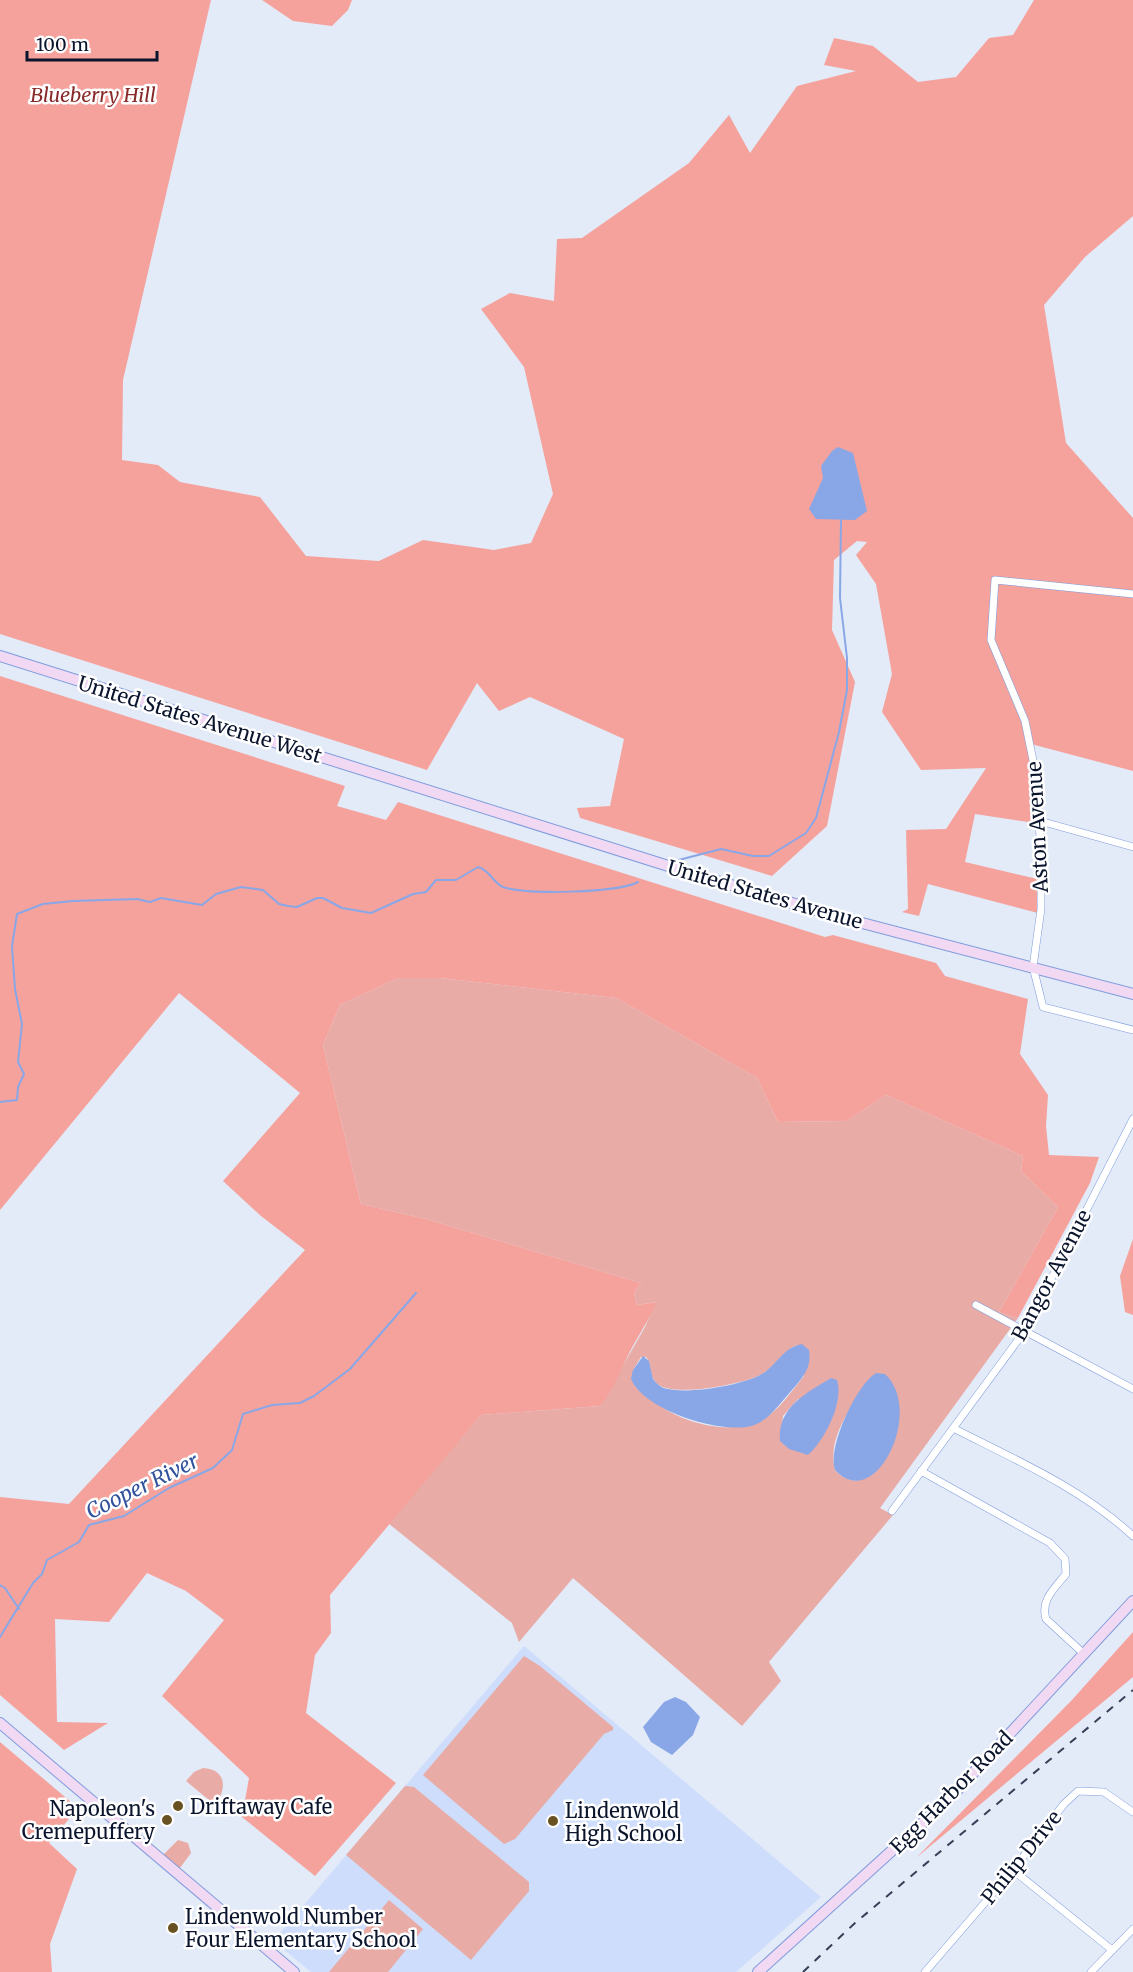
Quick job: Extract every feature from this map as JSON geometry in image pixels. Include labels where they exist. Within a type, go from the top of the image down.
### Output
[{"type":"street","name":"Aston Avenue","points":[[1133,594],[995,580],[991,640],[1025,721],[1033,752],[1040,821],[1041,909],[1033,967],[1043,1007],[1133,1030]]},
{"type":"street","name":"United States Avenue West","points":[[0,656],[400,782]]},
{"type":"street","name":"United States Avenue","points":[[400,782],[843,918],[1133,994]]},
{"type":"street","points":[[1040,821],[1133,847]]},
{"type":"street","name":"Bangor Avenue","points":[[892,1511],[1024,1332],[1133,1119]]},
{"type":"street","points":[[976,1305],[1133,1389]]},
{"type":"street","points":[[953,1428],[1066,1486],[1114,1519],[1133,1536]]},
{"type":"street","points":[[921,1471],[1050,1543],[1065,1559],[1066,1574],[1046,1600],[1044,1612],[1046,1619],[1084,1654]]},
{"type":"street","name":"Egg Harbor Road","points":[[758,1972],[950,1798],[1133,1601]]},
{"type":"street","points":[[0,1723],[294,1972]]},
{"type":"street","name":"Philip Drive","points":[[927,1971],[1013,1870],[1064,1804],[1078,1791],[1104,1792],[1133,1812]]},
{"type":"street","points":[[1013,1870],[1112,1950]]},
{"type":"street","points":[[1091,1972],[1133,1929]]},
{"type":"shaded area","points":[[398,978],[440,978],[616,998],[757,1078],[778,1122],[847,1121],[886,1095],[1023,1156],[1021,1171],[1058,1207],[999,1312],[1018,1318],[880,1508],[893,1515],[769,1662],[781,1681],[742,1726],[573,1578],[519,1642],[512,1623],[388,1523],[481,1415],[600,1406],[645,1327],[656,1302],[637,1305],[634,1293],[641,1283],[426,1219],[361,1204],[323,1045],[340,1005]],"holes":[[[796,1345],[804,1376],[782,1404],[766,1417],[739,1427],[708,1425],[678,1416],[650,1397],[633,1370],[641,1357],[646,1357],[653,1378],[659,1385],[680,1390],[712,1388],[743,1381],[764,1373]],[[866,1383],[889,1451],[873,1473],[858,1480],[843,1477],[835,1470],[834,1447],[847,1414]],[[798,1399],[833,1412],[827,1425],[781,1441],[783,1416]]]},
{"type":"shaded area","name":"Lindenwold High School","points":[[524,1646],[821,1897],[736,1972],[311,1972],[276,1943],[275,1939]]},
{"type":"shaded area","points":[[524,1656],[540,1666],[613,1727],[613,1730],[604,1734],[515,1839],[504,1844],[423,1775]]},
{"type":"shaded area","points":[[203,1768],[211,1769],[221,1776],[222,1793],[215,1805],[186,1781],[194,1772]]},
{"type":"shaded area","points":[[405,1786],[414,1787],[529,1882],[529,1891],[471,1960],[346,1855]]},
{"type":"shaded area","points":[[178,1840],[188,1843],[191,1853],[177,1872],[160,1858]]},
{"type":"shaded area","points":[[389,1900],[423,1929],[388,1972],[329,1972]]},
{"type":"green space","name":"Blueberry Hill","points":[[0,0],[211,0],[123,380],[122,460],[158,465],[180,482],[260,497],[306,556],[379,561],[423,540],[494,550],[531,543],[553,494],[524,367],[481,309],[510,293],[554,301],[557,239],[582,238],[689,163],[729,115],[750,153],[797,86],[856,71],[824,65],[834,38],[873,46],[918,82],[956,77],[989,38],[1013,35],[1034,0],[1133,0],[1133,216],[1085,257],[1044,305],[1066,443],[1133,518],[1133,771],[1031,744],[1041,824],[975,814],[965,862],[1042,880],[1038,913],[928,884],[919,916],[902,912],[908,909],[906,830],[946,829],[986,768],[921,770],[882,712],[892,674],[876,584],[856,555],[867,542],[857,541],[834,560],[832,630],[855,682],[827,826],[772,876],[580,818],[577,808],[610,806],[624,739],[530,697],[499,711],[477,683],[427,770],[0,634]]},
{"type":"green space","points":[[262,0],[352,0],[348,10],[332,26],[293,21]]},
{"type":"green space","points":[[0,676],[345,786],[337,806],[386,820],[398,802],[825,937],[833,935],[936,963],[945,976],[1028,999],[1020,1054],[1048,1095],[1046,1126],[1049,1155],[1099,1157],[1090,1183],[1018,1318],[999,1312],[1058,1207],[1021,1171],[1023,1156],[886,1095],[847,1121],[778,1122],[757,1078],[616,998],[440,978],[398,978],[340,1005],[323,1045],[361,1204],[426,1219],[641,1283],[634,1293],[637,1305],[657,1302],[615,1384],[600,1406],[481,1415],[330,1595],[331,1633],[315,1655],[306,1713],[396,1783],[315,1876],[242,1817],[249,1778],[162,1696],[224,1620],[186,1591],[147,1573],[109,1622],[55,1619],[57,1722],[108,1723],[64,1750],[0,1695],[0,1497],[69,1504],[305,1250],[261,1216],[223,1181],[300,1093],[179,993],[0,1210]]},
{"type":"green space","points":[[1133,1239],[1133,1315],[1125,1312],[1120,1276]]},
{"type":"green space","points":[[1133,1632],[1133,1677],[916,1858],[1071,1701]]},
{"type":"green space","points":[[0,1742],[78,1808],[49,1843],[77,1869],[50,1944],[52,1972],[0,1972]]},
{"type":"water","points":[[838,447],[853,453],[867,511],[855,520],[816,519],[809,509],[823,478],[821,466],[832,451]]},
{"type":"water","points":[[802,1344],[809,1350],[810,1356],[803,1376],[763,1421],[751,1426],[737,1428],[702,1423],[666,1410],[651,1401],[631,1379],[633,1370],[643,1356],[649,1361],[653,1379],[659,1386],[677,1390],[718,1387],[757,1377],[770,1368],[790,1348]]},
{"type":"water","points":[[876,1373],[885,1374],[896,1391],[900,1411],[897,1432],[890,1452],[879,1469],[865,1479],[850,1480],[835,1470],[835,1447],[852,1403],[868,1380]]},
{"type":"water","points":[[831,1378],[837,1380],[838,1399],[832,1420],[821,1440],[808,1455],[789,1449],[780,1441],[783,1419],[803,1396]]},
{"type":"water","points":[[675,1697],[686,1702],[700,1717],[693,1735],[672,1755],[651,1742],[643,1727],[664,1702]]},
{"type":"waterway","points":[[671,862],[721,849],[753,856],[769,856],[806,833],[816,818],[839,732],[847,690],[847,658],[840,598],[841,519]]},
{"type":"waterway","points":[[0,1102],[17,1100],[18,1087],[24,1074],[18,1062],[22,1024],[15,989],[12,946],[17,914],[43,904],[137,899],[150,902],[161,898],[202,905],[216,894],[241,887],[263,890],[279,904],[288,906],[297,907],[317,898],[323,898],[342,908],[371,913],[413,894],[426,892],[436,880],[456,880],[478,867],[503,887],[514,890],[592,891],[627,886],[638,882]]},
{"type":"waterway","name":"Cooper River","points":[[0,1637],[33,1583],[42,1574],[47,1560],[79,1542],[89,1525],[124,1516],[169,1488],[213,1468],[232,1450],[243,1414],[272,1405],[300,1403],[314,1396],[350,1369],[416,1293]]},
{"type":"waterway","points":[[0,1585],[5,1588],[19,1609]]},
{"type":"railway","points":[[803,1972],[855,1923],[1133,1690]]},
{"type":"place","name":"Driftaway Cafe","points":[[178,1806]]},
{"type":"place","name":"Napoleon's Cremepuffery","points":[[167,1820]]},
{"type":"place","name":"Lindenwold High School","points":[[553,1821]]},
{"type":"place","name":"Lindenwold Number Four Elementary School","points":[[173,1928]]}]
